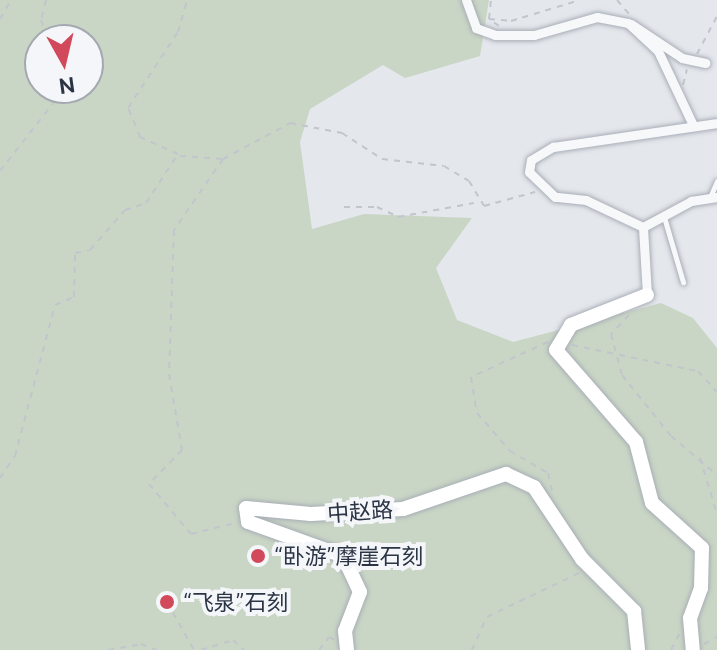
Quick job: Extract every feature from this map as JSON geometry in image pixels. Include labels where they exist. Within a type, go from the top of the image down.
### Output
[{"type":"street","points":[[466,0],[476,28],[514,35],[597,17],[628,23],[690,61],[705,63]]},
{"type":"street","points":[[628,23],[658,51],[693,125]]},
{"type":"street","points":[[714,196],[643,227],[543,188],[529,172],[536,154],[717,123]]},
{"type":"street","points":[[643,227],[647,295],[571,325],[558,338],[560,360],[598,391],[636,442],[652,503],[702,548],[701,588],[690,618],[693,649]]},
{"type":"street","name":"中赵路","points":[[345,647],[360,592],[343,556],[246,521],[246,508],[256,506],[311,514],[403,509],[506,474],[534,487],[558,514],[588,566],[634,611],[638,650]]},
{"type":"lane","points":[[714,196],[717,181]]},
{"type":"lane","points":[[664,216],[683,282]]},
{"type":"path","points":[[0,19],[11,0]]},
{"type":"path","points":[[42,24],[46,0]]},
{"type":"path","points":[[187,0],[178,32],[128,108],[140,137],[178,154],[223,159]]},
{"type":"path","points":[[489,19],[491,0]]},
{"type":"path","points":[[489,19],[511,21],[580,0]]},
{"type":"path","points":[[617,0],[628,4],[628,23]]},
{"type":"path","points":[[677,93],[687,80],[690,61],[717,16]]},
{"type":"path","points":[[489,19],[514,35]]},
{"type":"path","points":[[0,171],[52,104]]},
{"type":"path","points":[[246,521],[191,534],[149,484],[182,450],[169,374],[174,230],[223,159],[290,123],[342,133],[382,159],[444,166],[469,181],[476,203]]},
{"type":"path","points":[[0,478],[15,456],[55,305],[74,297],[75,253],[90,250],[125,210],[146,203],[178,154]]},
{"type":"path","points":[[344,207],[377,207],[398,217],[476,203],[497,207],[543,188]]},
{"type":"path","points":[[630,304],[634,312],[613,327],[611,352],[639,401],[717,475]]},
{"type":"path","points":[[558,514],[548,473],[510,451],[477,413],[471,377],[558,338],[698,371],[717,392]]},
{"type":"path","points":[[700,457],[717,514]]},
{"type":"path","points":[[472,650],[487,617],[588,566]]},
{"type":"path","points":[[167,602],[194,650]]},
{"type":"path","points":[[319,650],[329,637],[345,647]]},
{"type":"path","points":[[693,649],[717,637]]},
{"type":"path","points":[[201,650],[233,640],[244,650]]},
{"type":"path","points":[[108,650],[141,644],[157,650]]},
{"type":"green space","points":[[0,0],[489,0],[480,56],[405,78],[383,65],[310,109],[300,142],[312,229],[364,214],[472,218],[436,268],[457,320],[513,342],[661,303],[693,318],[717,348],[717,650],[0,650]]},
{"type":"place","name":"“卧游”摩崖石刻","points":[[258,556]]},
{"type":"place","name":"“飞泉”石刻","points":[[167,602]]}]
